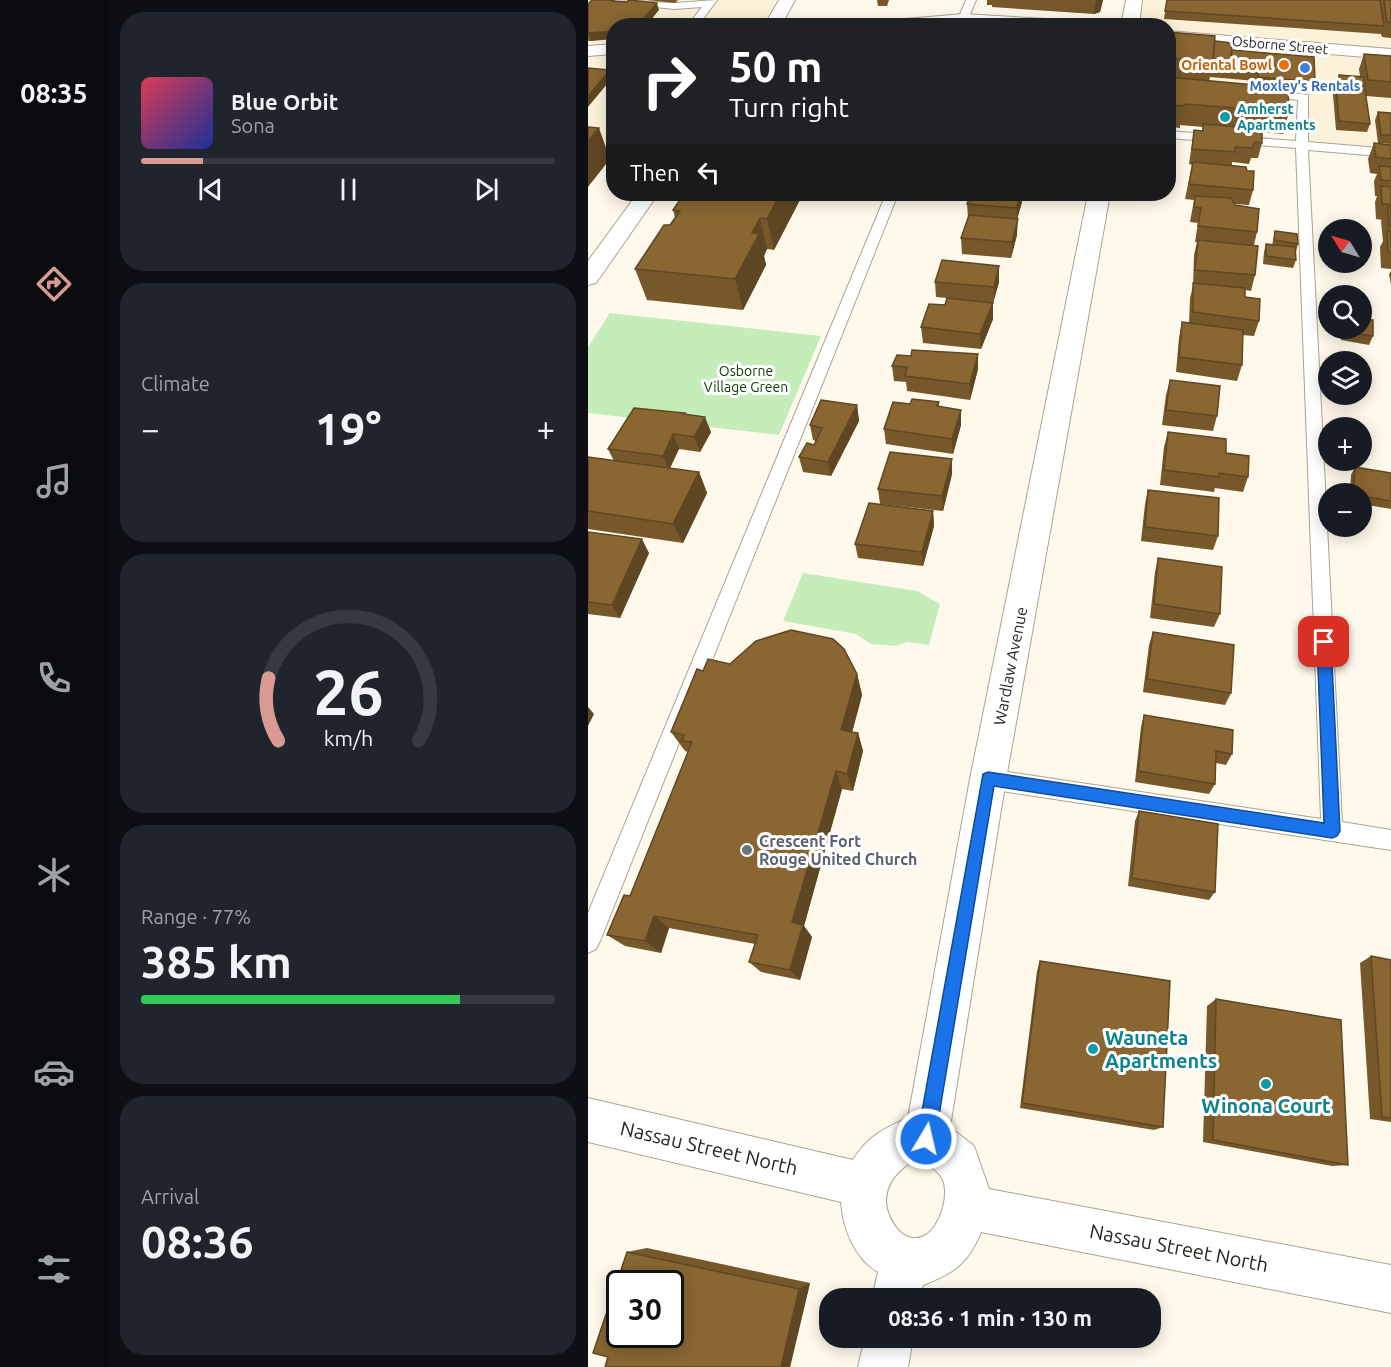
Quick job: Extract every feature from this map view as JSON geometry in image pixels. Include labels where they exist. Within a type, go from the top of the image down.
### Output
[{"type":"street","points":[[777,18],[787,0]]},
{"type":"street","points":[[1131,18],[1134,0]]},
{"type":"street","name":"Osborne Street","points":[[1176,37],[1391,54]]},
{"type":"street","points":[[588,51],[606,50]]},
{"type":"street","points":[[588,65],[606,64]]},
{"type":"street","points":[[588,278],[642,201]]},
{"type":"street","name":"Wardlaw Avenue","points":[[926,1139],[988,779],[1098,201]]},
{"type":"street","name":"Nassau Street North","points":[[588,1120],[866,1185]]},
{"type":"street","points":[[911,1139],[926,1139],[941,1144],[954,1155],[963,1170],[968,1188],[968,1207],[962,1226],[945,1248],[938,1254],[921,1261],[900,1280],[889,1253],[875,1240],[867,1224],[863,1204],[866,1185],[872,1168],[882,1154],[895,1144],[911,1139]]},
{"type":"street","name":"Nassau Street North","points":[[968,1207],[1391,1288]]},
{"type":"street","points":[[883,1367],[887,1348]]},
{"type":"lane","points":[[963,18],[971,0]]},
{"type":"lane","points":[[619,1],[666,5],[711,2]]},
{"type":"lane","points":[[698,18],[711,2]]},
{"type":"lane","points":[[1248,92],[1304,97],[1302,145],[1332,831]]},
{"type":"lane","points":[[1176,135],[1391,153]]},
{"type":"lane","points":[[588,152],[606,153]]},
{"type":"lane","points":[[588,941],[889,201]]},
{"type":"lane","points":[[988,779],[1391,840]]},
{"type":"shaded area","points":[[588,0],[787,0],[776,18],[606,18],[606,153],[588,152]]},
{"type":"shaded area","points":[[1135,0],[1391,0],[1391,153],[1302,145],[1304,97],[1176,86],[1176,18],[1132,18]]},
{"type":"green space","name":"Osborne Village Green","points":[[610,313],[821,336],[779,435],[588,413],[588,347]]},
{"type":"green space","points":[[803,573],[917,591],[940,604],[929,645],[907,642],[897,646],[871,644],[856,634],[783,621]]},
{"type":"building","points":[[592,0],[657,3],[644,18],[606,18],[606,32],[588,33],[588,4]]},
{"type":"building","points":[[1167,0],[1380,0],[1384,26],[1165,11]]},
{"type":"building","points":[[1384,0],[1391,0],[1391,23],[1387,22]]},
{"type":"building","points":[[1176,33],[1215,36],[1213,62],[1176,59]]},
{"type":"building","points":[[1215,41],[1232,43],[1231,63],[1213,62]]},
{"type":"building","points":[[1232,50],[1314,57],[1315,82],[1258,77],[1258,73],[1229,70]]},
{"type":"building","points":[[1364,54],[1391,56],[1391,82],[1368,80]]},
{"type":"building","points":[[588,68],[606,70],[606,75],[588,96]]},
{"type":"building","points":[[1339,75],[1364,77],[1365,86],[1340,84]]},
{"type":"building","points":[[1176,78],[1288,88],[1289,112],[1184,104],[1184,106],[1176,106]]},
{"type":"building","points":[[1336,87],[1365,90],[1370,124],[1339,121]]},
{"type":"building","points":[[1378,112],[1391,113],[1391,135],[1381,135]]},
{"type":"building","points":[[1203,124],[1254,128],[1254,132],[1262,132],[1262,143],[1254,142],[1253,148],[1235,147],[1235,152],[1192,149],[1194,130],[1203,131]]},
{"type":"building","points":[[588,127],[599,128],[588,141]]},
{"type":"building","points":[[1374,143],[1391,145],[1391,159],[1376,157]]},
{"type":"building","points":[[1193,162],[1246,167],[1247,171],[1254,171],[1253,190],[1189,184]]},
{"type":"building","points":[[1379,166],[1391,167],[1391,181],[1381,180]]},
{"type":"building","points":[[1381,186],[1391,187],[1391,204],[1382,204]]},
{"type":"building","points":[[1195,196],[1231,198],[1235,205],[1259,209],[1257,232],[1198,226],[1201,208],[1194,207]]},
{"type":"building","points":[[679,201],[776,201],[767,219],[760,218],[752,233],[759,234],[735,279],[635,269],[664,225],[670,225],[680,211],[673,210]]},
{"type":"building","points":[[968,201],[1018,201],[1017,208],[967,204]]},
{"type":"building","points":[[1388,206],[1391,206],[1391,226],[1389,226]]},
{"type":"building","points":[[969,215],[1018,219],[1012,242],[961,238]]},
{"type":"building","points":[[1275,231],[1297,234],[1298,244],[1274,240]]},
{"type":"building","points":[[1387,231],[1391,232],[1391,253],[1388,252]]},
{"type":"building","points":[[1198,240],[1258,246],[1255,275],[1195,270]]},
{"type":"building","points":[[1266,244],[1295,247],[1296,260],[1266,256]]},
{"type":"building","points":[[942,260],[999,266],[994,287],[935,282]]},
{"type":"building","points":[[1193,283],[1245,288],[1245,297],[1260,299],[1259,321],[1193,312]]},
{"type":"building","points":[[947,298],[993,303],[980,334],[921,327],[929,304],[945,305]]},
{"type":"building","points":[[1182,322],[1243,330],[1242,365],[1179,357]]},
{"type":"building","points":[[912,350],[978,354],[970,384],[905,376],[907,367],[892,366],[897,355],[911,356]]},
{"type":"building","points":[[1170,380],[1220,386],[1217,416],[1166,410]]},
{"type":"building","points":[[912,399],[939,402],[937,406],[961,410],[952,439],[884,429],[893,402],[910,404]]},
{"type":"building","points":[[821,400],[857,405],[828,462],[799,457],[807,443],[814,445],[822,428],[810,425]]},
{"type":"building","points":[[634,408],[705,417],[694,437],[673,434],[663,456],[608,449]]},
{"type":"building","points":[[1168,432],[1226,439],[1226,453],[1249,456],[1248,477],[1219,473],[1219,477],[1164,470]]},
{"type":"building","points":[[890,452],[952,459],[942,496],[878,489]]},
{"type":"building","points":[[588,457],[699,472],[673,524],[588,511]]},
{"type":"building","points":[[1372,470],[1391,473],[1391,501],[1372,498],[1372,483],[1354,483],[1355,471]]},
{"type":"building","points":[[1148,490],[1219,498],[1218,536],[1145,527]]},
{"type":"building","points":[[869,503],[933,511],[922,552],[855,544]]},
{"type":"building","points":[[588,532],[642,539],[612,605],[588,602]]},
{"type":"building","points":[[1158,558],[1222,567],[1220,614],[1154,604]]},
{"type":"building","name":"Crescent Fort Rouge United Church","points":[[791,630],[833,639],[844,649],[857,674],[841,730],[858,733],[847,774],[836,771],[792,922],[803,925],[790,970],[749,962],[758,935],[654,916],[645,941],[607,935],[624,895],[630,896],[692,742],[682,741],[684,735],[671,732],[697,669],[703,671],[708,659],[730,664],[756,641]]},
{"type":"building","points":[[1153,632],[1234,645],[1231,693],[1147,679]]},
{"type":"building","points":[[1144,715],[1233,730],[1232,754],[1216,751],[1215,784],[1138,771]]},
{"type":"building","points":[[1139,811],[1218,824],[1215,892],[1132,878]]},
{"type":"building","points":[[1371,956],[1391,960],[1391,1118],[1382,1117]]},
{"type":"building","name":"Wauneta Apartments","points":[[1040,961],[1170,981],[1163,1127],[1022,1103]]},
{"type":"building","name":"Winona Court","points":[[1216,999],[1341,1020],[1348,1165],[1213,1140]]},
{"type":"building","points":[[627,1252],[799,1289],[781,1367],[605,1367],[608,1357],[593,1353],[606,1314],[606,1348],[684,1348],[684,1270],[621,1270]]},
{"type":"place","name":"Oriental Bowl","points":[[1284,65]]},
{"type":"place","name":"Moxley's Rentals","points":[[1305,68]]},
{"type":"place","name":"Amherst Apartments","points":[[1225,117]]},
{"type":"place","name":"Crescent Fort Rouge United Church","points":[[747,850]]},
{"type":"place","name":"Wauneta Apartments","points":[[1093,1049]]},
{"type":"place","name":"Winona Court","points":[[1266,1084]]},
{"type":"route","points":[[926,1139],[988,779],[1332,831],[1324,642]]}]
